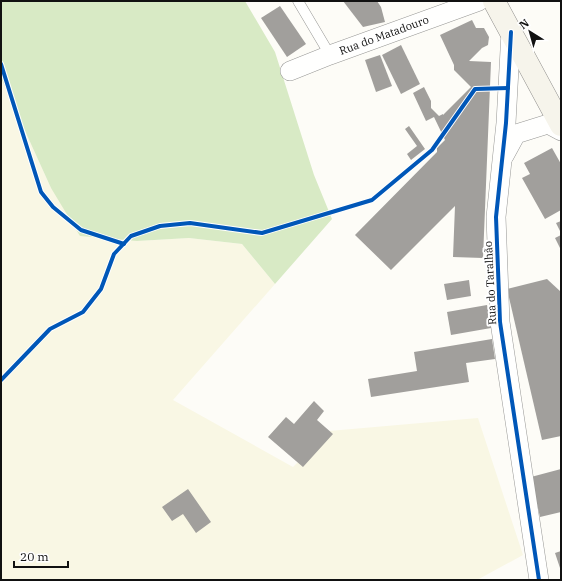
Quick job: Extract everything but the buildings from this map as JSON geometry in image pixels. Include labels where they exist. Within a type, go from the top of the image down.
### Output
[{"type":"street","name":"Rua do Matadouro","points":[[290,71],[479,1]]},
{"type":"street","points":[[494,1],[561,125]]},
{"type":"street","name":"Rua do Taralhão","points":[[511,32],[506,123],[496,217],[500,322],[539,580]]},
{"type":"street","name":"Rua do Taralhão","points":[[502,160],[516,134],[548,124],[561,131]]},
{"type":"lane","points":[[298,1],[330,55]]},
{"type":"shaded area","points":[[1,78],[51,188],[137,241],[189,238],[242,244],[275,284],[173,400],[293,467],[329,431],[478,418],[523,555],[477,580],[1,580]]},
{"type":"green space","points":[[1,1],[245,1],[275,52],[314,175],[332,219],[275,284],[242,244],[189,238],[137,241],[80,236],[51,188],[1,78]]},
{"type":"cycle path","points":[[511,32],[506,123],[496,217],[500,322],[539,580]]},
{"type":"cycle path","points":[[1,64],[41,192],[53,207],[81,230],[124,244]]},
{"type":"cycle path","points":[[1,380],[50,329],[83,312],[101,289],[114,254],[131,236],[160,226],[190,223],[262,233],[372,200],[432,150],[475,89],[508,88]]}]
